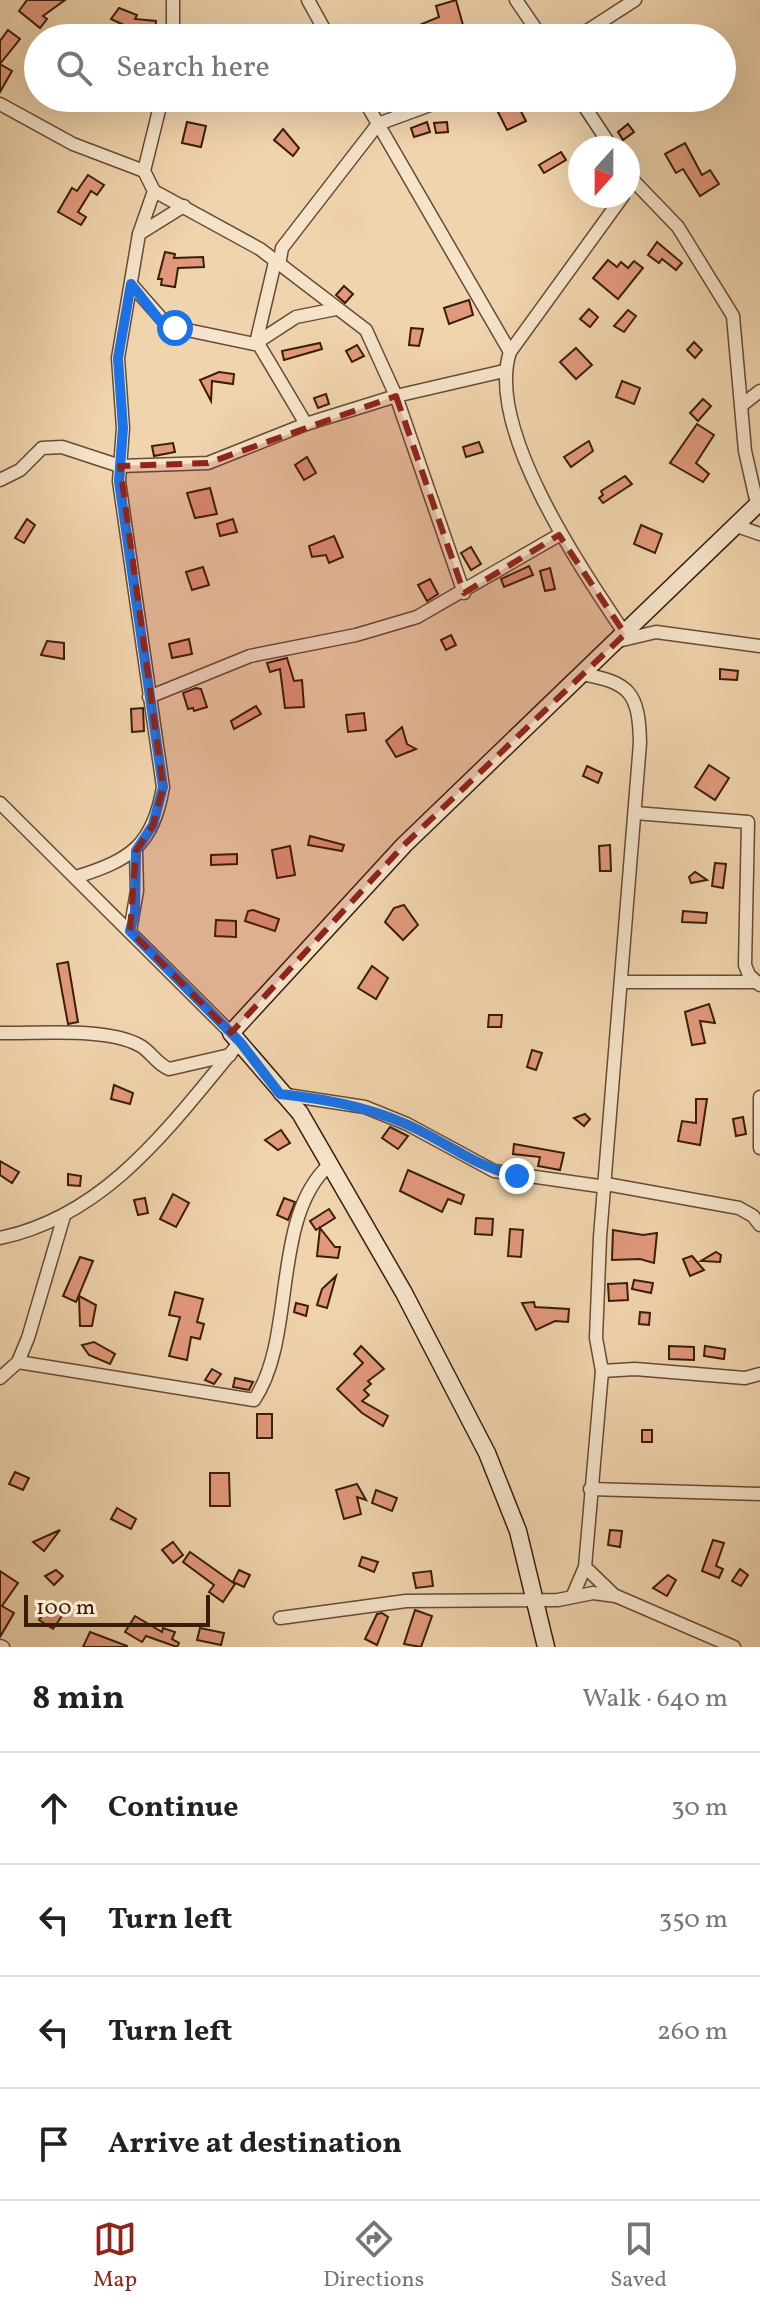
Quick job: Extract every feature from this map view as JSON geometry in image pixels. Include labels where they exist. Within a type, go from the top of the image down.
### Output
[{"type":"street","points":[[308,0],[321,24]]},
{"type":"street","points":[[516,0],[532,24]]},
{"type":"street","points":[[598,24],[635,0]]},
{"type":"street","points":[[172,2],[173,24]]},
{"type":"street","points":[[1,106],[73,144],[144,171]]},
{"type":"street","points":[[159,112],[144,171],[154,191],[260,249],[366,330],[396,396],[464,593]]},
{"type":"street","points":[[371,112],[510,352]]},
{"type":"street","points":[[306,424],[256,343],[282,248],[378,124],[411,112]]},
{"type":"street","points":[[588,112],[604,136]]},
{"type":"street","points":[[0,1238],[64,1216],[113,1185],[404,845],[758,503],[745,451],[733,316],[724,296],[678,227],[640,187]]},
{"type":"street","points":[[76,877],[114,864],[136,851],[153,825],[163,787],[121,496],[123,428],[118,358],[139,234],[154,191]]},
{"type":"street","points":[[139,234],[184,206]]},
{"type":"street","points":[[614,208],[510,352],[504,371],[517,438],[559,535],[621,638]]},
{"type":"street","points":[[260,249],[282,248]]},
{"type":"street","points":[[131,284],[168,326],[256,343],[296,317],[336,309]]},
{"type":"street","points":[[0,480],[20,470],[42,448],[62,447],[120,466],[208,463],[306,424],[396,396],[504,371]]},
{"type":"street","points":[[742,405],[760,391]]},
{"type":"street","points":[[734,525],[760,534]]},
{"type":"street","points":[[149,697],[250,656],[356,635],[417,617],[464,593],[559,535]]},
{"type":"street","points":[[621,638],[656,632],[760,646]]},
{"type":"street","points":[[573,1595],[585,1567],[602,1371],[596,1338],[635,813],[639,714],[632,695],[621,683],[581,674]]},
{"type":"street","points":[[0,803],[130,931],[300,1113],[404,1293],[487,1453],[518,1531],[546,1647]]},
{"type":"street","points":[[635,813],[754,823],[745,965],[749,975],[759,983]]},
{"type":"street","points":[[130,931],[135,912],[136,851]]},
{"type":"street","points":[[622,982],[759,983]]},
{"type":"street","points":[[0,1033],[109,1036],[140,1045],[160,1065],[169,1069],[233,1043]]},
{"type":"street","points":[[280,1094],[365,1107],[407,1124],[494,1171],[739,1208],[753,1216],[760,1225]]},
{"type":"street","points":[[760,1097],[760,1148]]},
{"type":"street","points":[[18,1362],[255,1399],[268,1366],[291,1247],[308,1189],[330,1164]]},
{"type":"street","points":[[0,1378],[18,1362],[64,1216]]},
{"type":"street","points":[[602,1371],[635,1369],[745,1378],[760,1374]]},
{"type":"street","points":[[590,1489],[760,1494]]},
{"type":"street","points":[[585,1567],[616,1596],[734,1647]]},
{"type":"street","points":[[280,1618],[406,1601],[558,1600],[573,1595],[616,1596]]},
{"type":"highlighted area","points":[[396,396],[464,593],[559,535],[625,634],[404,845],[231,1033],[130,931],[136,851],[153,825],[163,787],[120,466],[208,463]]},
{"type":"building","points":[[27,0],[65,0],[43,16],[47,19],[43,24],[35,24],[19,11]]},
{"type":"building","points":[[456,0],[463,24],[422,24],[439,17],[436,6]]},
{"type":"building","points":[[119,8],[137,15],[135,19],[156,21],[156,24],[122,24],[111,19]]},
{"type":"building","points":[[8,30],[20,39],[0,64],[0,41]]},
{"type":"building","points":[[0,64],[12,71],[0,92]]},
{"type":"building","points":[[498,112],[521,112],[526,121],[507,130]]},
{"type":"building","points":[[187,122],[206,126],[201,147],[182,143]]},
{"type":"building","points":[[427,122],[430,132],[414,137],[411,128]]},
{"type":"building","points":[[447,122],[448,132],[436,133],[434,123]]},
{"type":"building","points":[[628,124],[634,132],[620,136],[618,132]]},
{"type":"building","points":[[283,129],[299,148],[293,156],[274,140]]},
{"type":"building","points":[[685,143],[702,175],[710,170],[719,184],[700,196],[683,169],[676,173],[665,154]]},
{"type":"building","points":[[561,152],[566,160],[544,173],[539,165]]},
{"type":"building","points":[[88,175],[104,185],[97,195],[91,191],[78,212],[86,217],[81,225],[58,212],[72,188],[77,191]]},
{"type":"building","points":[[657,242],[682,263],[676,270],[662,259],[659,263],[648,255]]},
{"type":"building","points":[[165,252],[175,254],[174,258],[203,257],[204,267],[178,268],[175,287],[161,285],[162,279],[158,279]]},
{"type":"building","points":[[608,260],[617,267],[621,262],[628,268],[634,261],[643,268],[618,299],[593,278]]},
{"type":"building","points":[[344,286],[353,294],[345,303],[336,295]]},
{"type":"building","points":[[469,300],[473,315],[449,324],[444,308]]},
{"type":"building","points":[[589,309],[598,317],[590,327],[580,319]]},
{"type":"building","points":[[628,310],[636,316],[624,332],[614,326]]},
{"type":"building","points":[[411,328],[423,329],[419,346],[409,345]]},
{"type":"building","points":[[694,342],[702,350],[695,358],[687,350]]},
{"type":"building","points":[[320,343],[322,349],[284,360],[282,351]]},
{"type":"building","points":[[357,345],[364,356],[352,362],[346,351]]},
{"type":"building","points":[[576,348],[592,365],[576,379],[560,362]]},
{"type":"building","points":[[219,372],[234,374],[233,384],[212,381],[211,401],[200,380]]},
{"type":"building","points":[[622,381],[640,388],[634,404],[616,397]]},
{"type":"building","points":[[326,394],[329,404],[318,408],[314,398]]},
{"type":"building","points":[[703,399],[711,406],[698,421],[690,413]]},
{"type":"building","points":[[697,424],[714,435],[696,463],[709,474],[703,482],[670,463]]},
{"type":"building","points":[[589,441],[593,451],[571,467],[564,457]]},
{"type":"building","points":[[479,442],[483,452],[466,457],[463,447]]},
{"type":"building","points":[[173,443],[175,452],[154,456],[152,446]]},
{"type":"building","points":[[307,457],[316,473],[304,480],[295,465]]},
{"type":"building","points":[[625,476],[632,484],[603,503],[599,498],[603,495],[601,491]]},
{"type":"building","points":[[210,488],[217,514],[195,518],[187,493]]},
{"type":"building","points":[[27,519],[35,525],[24,543],[15,538]]},
{"type":"building","points":[[233,519],[237,532],[220,536],[217,524]]},
{"type":"building","points":[[641,525],[662,534],[655,553],[634,544]]},
{"type":"building","points":[[334,536],[343,557],[329,563],[326,555],[312,557],[309,546]]},
{"type":"building","points":[[471,547],[481,564],[471,570],[461,553]]},
{"type":"building","points":[[529,566],[533,575],[504,587],[501,579]]},
{"type":"building","points":[[203,567],[209,585],[192,590],[186,572]]},
{"type":"building","points":[[550,568],[555,589],[545,591],[540,571]]},
{"type":"building","points":[[430,579],[438,594],[427,601],[418,585]]},
{"type":"building","points":[[451,635],[456,645],[446,650],[441,640]]},
{"type":"building","points":[[189,639],[192,654],[172,658],[169,644]]},
{"type":"building","points":[[47,641],[64,643],[64,659],[41,655]]},
{"type":"building","points":[[287,658],[294,681],[302,680],[304,707],[285,708],[280,669],[270,672],[267,663]]},
{"type":"building","points":[[720,669],[738,671],[737,680],[720,679]]},
{"type":"building","points":[[201,689],[207,707],[194,711],[193,708],[188,709],[183,693]]},
{"type":"building","points":[[256,706],[261,714],[234,729],[231,721]]},
{"type":"building","points":[[143,708],[144,731],[132,732],[131,709]]},
{"type":"building","points":[[364,713],[366,730],[348,732],[346,715]]},
{"type":"building","points":[[402,727],[407,744],[416,749],[396,757],[386,741]]},
{"type":"building","points":[[709,765],[729,778],[715,800],[695,787]]},
{"type":"building","points":[[587,766],[602,773],[598,783],[583,776]]},
{"type":"building","points":[[310,836],[344,845],[342,851],[308,845]]},
{"type":"building","points":[[610,845],[611,871],[600,871],[599,846]]},
{"type":"building","points":[[290,846],[295,875],[277,878],[272,850]]},
{"type":"building","points":[[237,854],[237,864],[211,865],[211,855]]},
{"type":"building","points":[[715,863],[726,864],[723,888],[712,886]]},
{"type":"building","points":[[695,872],[707,880],[691,883],[689,877]]},
{"type":"building","points":[[404,905],[418,925],[403,940],[385,922],[394,908]]},
{"type":"building","points":[[248,911],[279,919],[275,931],[245,921]]},
{"type":"building","points":[[683,911],[707,913],[706,923],[682,922]]},
{"type":"building","points":[[216,920],[236,921],[236,937],[215,936]]},
{"type":"building","points":[[68,962],[78,1022],[68,1024],[57,964]]},
{"type":"building","points":[[372,966],[388,978],[376,999],[358,988]]},
{"type":"building","points":[[709,1004],[715,1023],[700,1021],[705,1043],[692,1045],[685,1012]]},
{"type":"building","points":[[489,1015],[502,1015],[501,1027],[488,1027]]},
{"type":"building","points":[[532,1050],[542,1053],[536,1070],[527,1067]]},
{"type":"building","points":[[114,1085],[133,1093],[130,1104],[111,1099]]},
{"type":"building","points":[[696,1099],[707,1099],[700,1145],[678,1141],[682,1121],[696,1123]]},
{"type":"building","points":[[585,1114],[590,1119],[584,1126],[574,1118]]},
{"type":"building","points":[[743,1117],[746,1134],[736,1136],[733,1119]]},
{"type":"building","points":[[390,1127],[408,1136],[398,1149],[382,1138]]},
{"type":"building","points":[[281,1130],[290,1143],[278,1150],[265,1140]]},
{"type":"building","points":[[514,1144],[564,1153],[560,1170],[538,1166],[540,1157],[513,1154]]},
{"type":"building","points":[[0,1161],[19,1172],[12,1183],[0,1175]]},
{"type":"building","points":[[408,1170],[464,1195],[461,1204],[448,1199],[442,1212],[400,1191]]},
{"type":"building","points":[[68,1174],[81,1176],[80,1186],[68,1185]]},
{"type":"building","points":[[173,1194],[189,1203],[176,1227],[160,1219]]},
{"type":"building","points":[[145,1198],[148,1213],[138,1215],[134,1200]]},
{"type":"building","points":[[284,1198],[295,1202],[288,1220],[277,1215]]},
{"type":"building","points":[[329,1209],[335,1218],[316,1230],[310,1221]]},
{"type":"building","points":[[476,1218],[493,1219],[492,1235],[475,1234]]},
{"type":"building","points":[[320,1228],[335,1247],[340,1247],[338,1258],[317,1256]]},
{"type":"building","points":[[510,1229],[523,1230],[521,1257],[508,1256]]},
{"type":"building","points":[[613,1230],[643,1235],[657,1233],[654,1263],[640,1259],[612,1260]]},
{"type":"building","points":[[716,1252],[721,1255],[720,1262],[701,1261]]},
{"type":"building","points":[[692,1256],[704,1270],[690,1276],[683,1259]]},
{"type":"building","points":[[80,1257],[93,1261],[76,1302],[63,1296]]},
{"type":"building","points":[[336,1276],[327,1308],[317,1305],[322,1289]]},
{"type":"building","points":[[634,1280],[653,1283],[651,1293],[632,1289]]},
{"type":"building","points":[[627,1283],[628,1300],[609,1301],[608,1284]]},
{"type":"building","points":[[175,1292],[203,1299],[197,1322],[204,1324],[200,1339],[191,1337],[187,1360],[169,1356],[180,1317],[169,1315]]},
{"type":"building","points":[[79,1296],[96,1305],[92,1326],[80,1326]]},
{"type":"building","points":[[534,1302],[535,1307],[569,1309],[568,1322],[555,1321],[536,1330],[522,1303]]},
{"type":"building","points":[[296,1303],[308,1306],[306,1316],[294,1312]]},
{"type":"building","points":[[640,1312],[650,1313],[649,1325],[639,1324]]},
{"type":"building","points":[[94,1342],[115,1354],[110,1364],[89,1355],[82,1345]]},
{"type":"building","points":[[361,1346],[384,1369],[368,1381],[371,1384],[364,1390],[369,1395],[362,1401],[388,1416],[383,1426],[362,1413],[337,1389],[363,1363],[354,1354]]},
{"type":"building","points":[[669,1346],[694,1347],[694,1360],[669,1359]]},
{"type":"building","points":[[705,1346],[725,1349],[724,1359],[704,1356]]},
{"type":"building","points":[[212,1369],[221,1374],[214,1384],[205,1380]]},
{"type":"building","points":[[235,1378],[253,1382],[249,1390],[233,1387]]},
{"type":"building","points":[[257,1414],[272,1414],[272,1438],[257,1438]]},
{"type":"building","points":[[642,1430],[652,1430],[652,1442],[642,1442]]},
{"type":"building","points":[[15,1472],[29,1478],[23,1490],[9,1484]]},
{"type":"building","points":[[210,1473],[229,1473],[230,1506],[210,1506]]},
{"type":"building","points":[[357,1484],[366,1500],[357,1497],[361,1514],[344,1519],[336,1490]]},
{"type":"building","points":[[376,1490],[397,1498],[392,1511],[372,1503]]},
{"type":"building","points":[[117,1508],[136,1519],[131,1529],[111,1519]]},
{"type":"building","points":[[60,1530],[44,1551],[33,1542]]},
{"type":"building","points":[[610,1530],[622,1531],[620,1547],[608,1545]]},
{"type":"building","points":[[713,1540],[724,1543],[716,1566],[723,1569],[719,1578],[702,1571]]},
{"type":"building","points":[[173,1542],[183,1555],[173,1563],[162,1550]]},
{"type":"building","points":[[190,1552],[235,1584],[223,1602],[209,1592],[214,1585],[183,1562]]},
{"type":"building","points":[[362,1557],[378,1562],[374,1572],[359,1566]]},
{"type":"building","points":[[740,1569],[748,1575],[741,1586],[732,1581]]},
{"type":"building","points":[[56,1570],[63,1576],[54,1585],[45,1576]]},
{"type":"building","points":[[239,1570],[250,1575],[244,1587],[233,1582]]},
{"type":"building","points":[[0,1571],[18,1583],[2,1606],[14,1613],[0,1637]]},
{"type":"building","points":[[431,1571],[433,1586],[416,1588],[413,1573]]},
{"type":"building","points":[[668,1575],[676,1580],[667,1596],[653,1588]]},
{"type":"building","points":[[49,1603],[64,1613],[53,1629],[39,1620]]},
{"type":"building","points":[[415,1610],[432,1616],[421,1647],[404,1644]]},
{"type":"building","points":[[377,1614],[388,1617],[377,1645],[365,1639]]},
{"type":"building","points":[[135,1616],[162,1632],[163,1628],[175,1632],[172,1639],[179,1643],[177,1647],[146,1636],[142,1642],[125,1632]]},
{"type":"building","points":[[200,1628],[224,1633],[221,1645],[197,1640]]},
{"type":"building","points":[[90,1632],[127,1646],[127,1647],[83,1647]]},
{"type":"route","points":[[175,328],[161,322],[131,284],[118,358],[123,428],[119,481],[163,787],[153,825],[136,851],[137,891],[130,931],[240,1042],[280,1094],[365,1107],[443,1142],[478,1164],[517,1176]]}]
